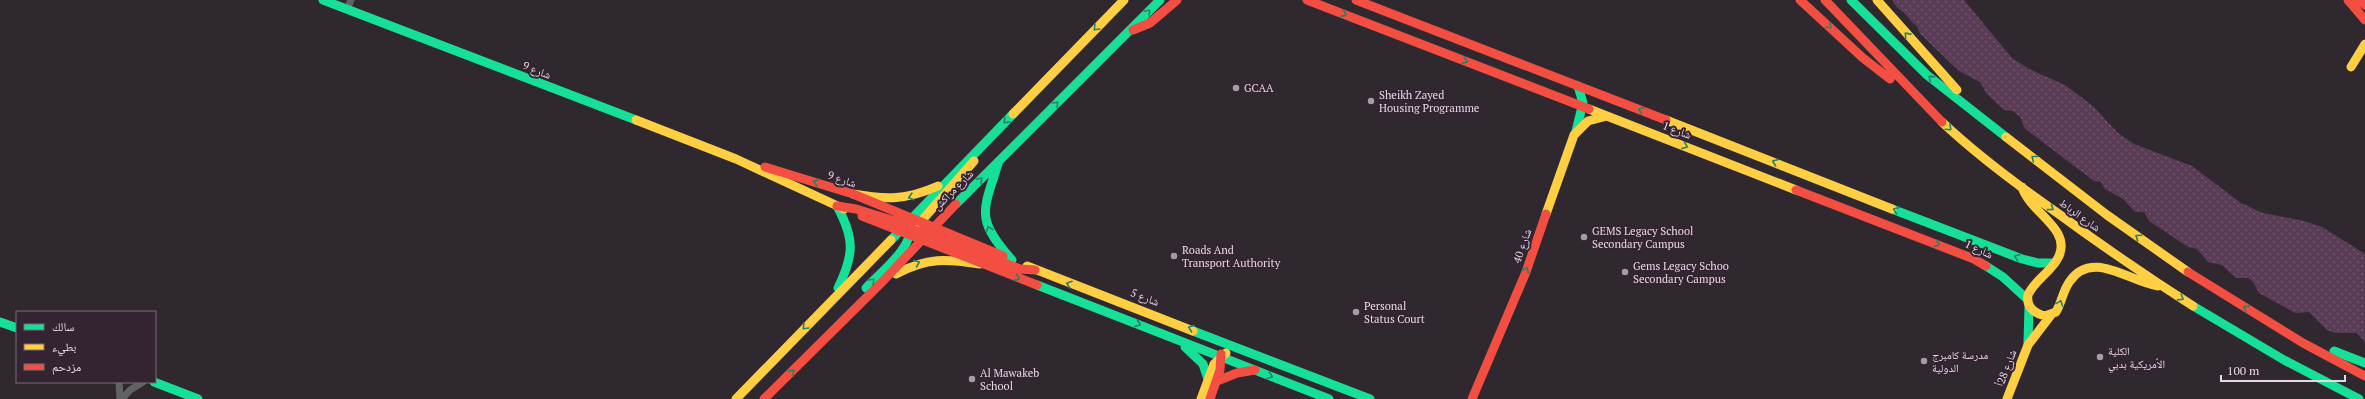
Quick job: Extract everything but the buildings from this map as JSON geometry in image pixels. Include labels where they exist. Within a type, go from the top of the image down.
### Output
[{"type":"main road","name":"شارع 9","points":[[323,0],[741,162],[837,206],[853,208],[916,228]]},
{"type":"main road","points":[[1110,15],[1120,0]]},
{"type":"main road","name":"شارع مراكش","points":[[916,228],[947,182],[1124,0]]},
{"type":"main road","name":"شارع مراكش","points":[[736,399],[832,299],[916,228],[999,161],[1160,0]]},
{"type":"main road","points":[[1130,30],[1150,23],[1177,0]]},
{"type":"main road","name":"شارع 1","points":[[1307,0],[1974,259],[2004,276],[2038,315],[2051,315]]},
{"type":"main road","name":"شارع 1","points":[[1356,0],[2030,262],[2055,263]]},
{"type":"main road","points":[[1800,0],[1877,69],[1911,91]]},
{"type":"main road","name":"شارع الرباط","points":[[1824,0],[1911,91],[1964,142],[2022,187],[2160,286],[2276,356],[2359,399]]},
{"type":"main road","name":"شارع الرباط","points":[[1851,0],[1927,75],[2113,220],[2189,273],[2303,343],[2365,376]]},
{"type":"main road","points":[[1877,0],[1980,116]]},
{"type":"main road","points":[[2348,0],[2365,20]]},
{"type":"main road","points":[[2358,0],[2365,6]]},
{"type":"main road","points":[[2351,67],[2365,44]]},
{"type":"main road","points":[[1574,136],[1584,107],[1582,93],[1578,86]]},
{"type":"main road","name":"شارع 40","points":[[1472,399],[1511,306],[1574,136],[1588,121],[1608,116]]},
{"type":"main road","points":[[842,323],[854,300],[916,228],[967,173],[978,150]]},
{"type":"main road","points":[[999,161],[987,193],[985,219],[991,236],[1012,260]]},
{"type":"main road","name":"شارع 9","points":[[741,162],[853,194],[916,228]]},
{"type":"main road","points":[[853,194],[881,200],[903,199],[947,182]]},
{"type":"main road","points":[[2022,187],[2028,203],[2058,231],[2061,248],[2055,263],[2029,292],[2028,303]]},
{"type":"main road","points":[[1833,203],[1859,207],[1926,232],[1930,232],[1934,225]]},
{"type":"main road","points":[[832,299],[850,264],[852,254],[851,234],[837,206]]},
{"type":"main road","points":[[916,228],[921,241],[1329,399]]},
{"type":"main road","points":[[916,228],[1020,269],[1035,270]]},
{"type":"main road","name":"شارع 5","points":[[916,228],[1012,260],[1370,399]]},
{"type":"main road","points":[[764,399],[883,282],[921,241]]},
{"type":"main road","points":[[883,282],[912,265],[926,260],[941,259],[980,264]]},
{"type":"main road","name":"شارع 28أ","points":[[2007,399],[2028,345],[2051,315],[2059,308],[2063,294],[2071,278],[2086,268],[2109,268],[2143,284],[2160,286]]},
{"type":"main road","name":"شارع 28أ","points":[[2028,303],[2028,345]]},
{"type":"main road","points":[[2259,315],[2339,353],[2365,363]]},
{"type":"main road","points":[[0,322],[16,328]]},
{"type":"main road","points":[[1201,399],[1212,380],[1221,356],[1216,338]]},
{"type":"main road","points":[[1178,340],[1200,358],[1206,368],[1212,380],[1210,399]]},
{"type":"main road","points":[[1221,356],[1227,353],[1236,353],[1322,384],[1345,389]]},
{"type":"main road","points":[[1212,380],[1255,370]]},
{"type":"main road","points":[[156,383],[198,399]]},
{"type":"street","points":[[347,9],[350,0]]},
{"type":"street","points":[[119,383],[121,399]]},
{"type":"street","points":[[121,399],[130,390],[141,383]]},
{"type":"shaded area","points":[[1892,0],[1964,0],[2012,58],[2029,69],[2065,85],[2093,106],[2118,133],[2134,144],[2192,166],[2241,203],[2263,213],[2304,221],[2322,227],[2365,254],[2365,342],[2357,333],[2336,333],[2327,330],[2309,312],[2295,313],[2259,293],[2253,282],[2248,278],[2236,278],[2222,265],[2208,262],[2197,249],[2188,247],[2149,221],[2144,212],[2135,212],[2123,199],[2105,189],[2101,182],[2094,181],[2024,128],[2021,118],[2013,111],[2004,110],[1986,93],[1980,82],[1959,71],[1920,34],[1917,26],[1897,7]]},
{"type":"traffic: fast","points":[[323,0],[636,120]]},
{"type":"traffic: fast","points":[[956,204],[1160,0]]},
{"type":"traffic: fast","points":[[1851,0],[1927,75],[2006,137]]},
{"type":"traffic: fast","points":[[1576,131],[1583,103],[1578,86]]},
{"type":"traffic: fast","points":[[891,240],[1013,114]]},
{"type":"traffic: fast","points":[[998,164],[986,204],[987,224],[1000,246],[1012,260]]},
{"type":"traffic: fast","points":[[837,206],[847,228],[850,247],[847,266],[838,288]]},
{"type":"traffic: fast","points":[[1892,209],[2022,259],[2038,263],[2055,263]]},
{"type":"traffic: fast","points":[[866,288],[902,250],[911,232],[912,222]]},
{"type":"traffic: fast","points":[[1986,266],[2003,277],[2027,299]]},
{"type":"traffic: fast","points":[[1037,285],[1329,399]]},
{"type":"traffic: fast","points":[[2028,343],[2029,306]]},
{"type":"traffic: fast","points":[[2193,306],[2284,360],[2359,399]]},
{"type":"traffic: fast","points":[[0,322],[16,328]]},
{"type":"traffic: fast","points":[[1193,331],[1370,399]]},
{"type":"traffic: fast","points":[[1185,347],[1203,364],[1208,379]]},
{"type":"traffic: fast","points":[[2334,351],[2365,363]]},
{"type":"traffic: fast","points":[[156,383],[198,399]]},
{"type":"traffic: slow","points":[[1013,114],[1124,0]]},
{"type":"traffic: slow","points":[[1877,0],[1957,90]]},
{"type":"traffic: slow","points":[[2351,67],[2365,44]]},
{"type":"traffic: slow","points":[[1589,109],[1796,190]]},
{"type":"traffic: slow","points":[[1546,214],[1574,135],[1588,121],[1607,116]]},
{"type":"traffic: slow","points":[[636,120],[736,159],[844,209]]},
{"type":"traffic: slow","points":[[1666,120],[1892,209]]},
{"type":"traffic: slow","points":[[1942,122],[1983,158],[2026,191],[2124,260],[2193,306]]},
{"type":"traffic: slow","points":[[2006,137],[2107,215],[2188,272]]},
{"type":"traffic: slow","points":[[920,238],[920,228],[924,218],[974,161]]},
{"type":"traffic: slow","points":[[853,194],[896,198],[927,191],[938,186]]},
{"type":"traffic: slow","points":[[2022,187],[2026,196],[2033,205],[2055,229],[2061,246],[2056,262],[2035,284],[2028,295],[2028,303],[2034,311],[2045,316],[2056,312],[2070,281],[2079,272],[2089,268],[2100,267],[2112,270],[2158,286]]},
{"type":"traffic: slow","points":[[736,399],[891,240]]},
{"type":"traffic: slow","points":[[896,274],[907,268],[928,262],[947,260],[980,264]]},
{"type":"traffic: slow","points":[[1027,266],[1193,331]]},
{"type":"traffic: slow","points":[[2007,399],[2028,345],[2051,315]]},
{"type":"traffic: slow","points":[[1201,399],[1214,364],[1226,353]]},
{"type":"traffic: jam","points":[[1133,30],[1150,23],[1177,0]]},
{"type":"traffic: jam","points":[[1307,0],[1589,109]]},
{"type":"traffic: jam","points":[[1356,0],[1666,120]]},
{"type":"traffic: jam","points":[[1800,0],[1863,58],[1890,79]]},
{"type":"traffic: jam","points":[[1825,0],[1942,122]]},
{"type":"traffic: jam","points":[[2348,0],[2365,20]]},
{"type":"traffic: jam","points":[[2358,0],[2365,5]]},
{"type":"traffic: jam","points":[[765,167],[853,194],[1003,256]]},
{"type":"traffic: jam","points":[[1796,190],[1974,259],[1986,266]]},
{"type":"traffic: jam","points":[[764,399],[883,281],[956,204]]},
{"type":"traffic: jam","points":[[837,206],[856,209],[911,226]]},
{"type":"traffic: jam","points":[[1472,399],[1526,272],[1546,214]]},
{"type":"traffic: jam","points":[[862,216],[1037,285]]},
{"type":"traffic: jam","points":[[898,231],[913,230],[928,233],[1020,269],[1035,270]]},
{"type":"traffic: jam","points":[[2188,272],[2303,343],[2365,376]]},
{"type":"traffic: jam","points":[[1210,399],[1220,370],[1221,354]]},
{"type":"traffic: jam","points":[[1217,381],[1237,373],[1255,370]]},
{"type":"place","name":"GCAA","points":[[1236,88]]},
{"type":"place","name":"Sheikh Zayed Housing Programme","points":[[1371,101]]},
{"type":"place","name":"GEMS Legacy School Secondary Campus","points":[[1584,237]]},
{"type":"place","name":"Roads And Transport Authority","points":[[1174,256]]},
{"type":"place","name":"Gems Legacy Schoo Secondary Campus","points":[[1625,272]]},
{"type":"place","name":"Personal Status Court","points":[[1356,312]]},
{"type":"place","name":"الكلية الأمريكية بدبي","points":[[2100,357]]},
{"type":"place","name":"مدرسة كامبرج الدولية","points":[[1924,361]]},
{"type":"place","name":"Al Mawakeb School","points":[[972,379]]}]
